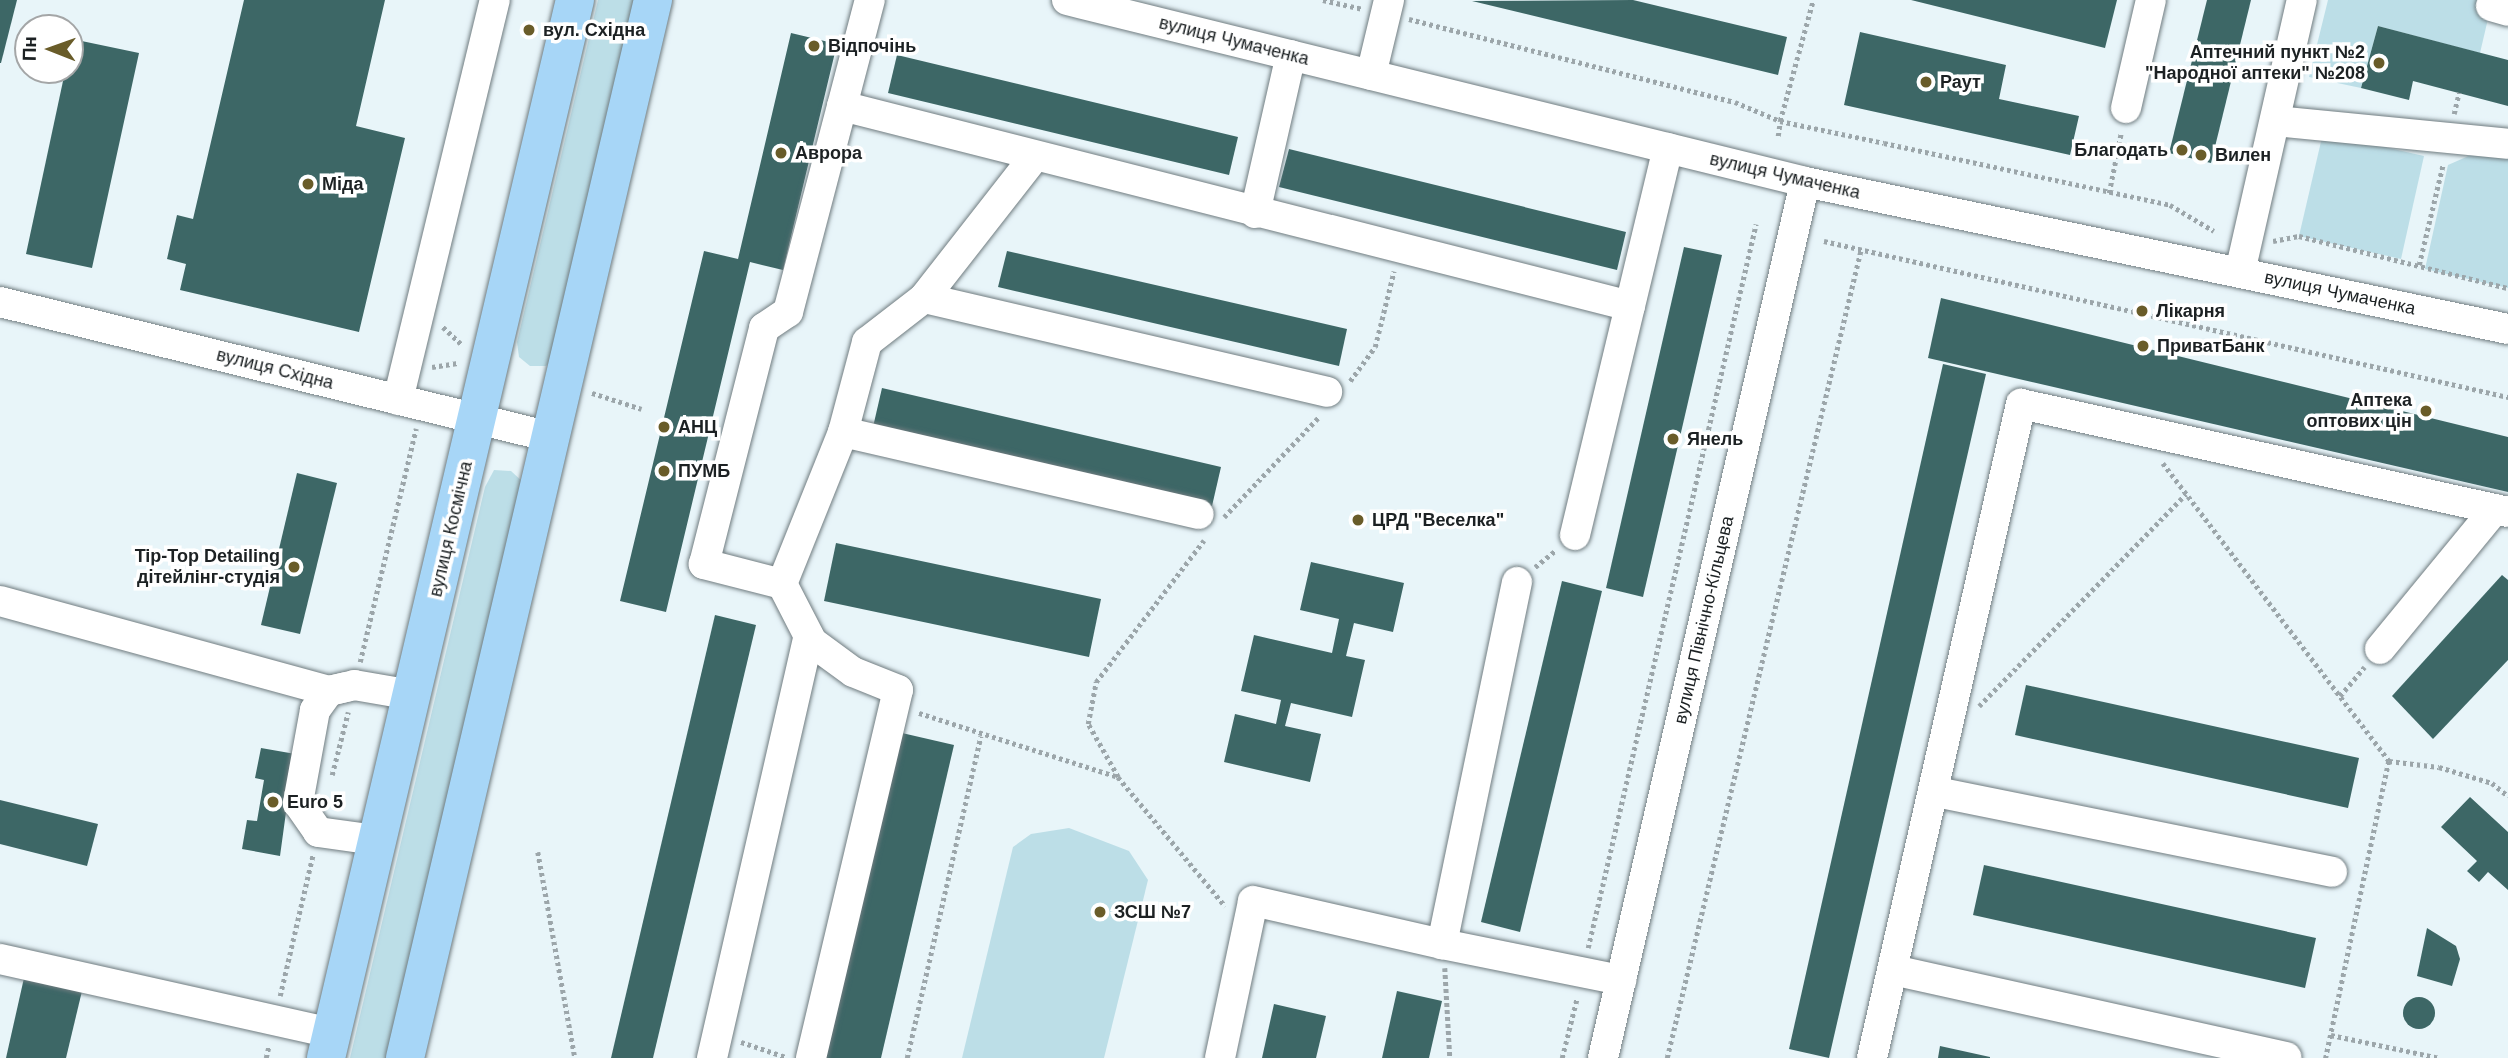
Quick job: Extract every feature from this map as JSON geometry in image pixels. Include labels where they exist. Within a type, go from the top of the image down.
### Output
[{"type":"main road","name":"вулиця Космічна","points":[[328,1046],[575,0]]},
{"type":"main road","points":[[405,1058],[653,0]]},
{"type":"street","points":[[410,402],[495,0]]},
{"type":"street","points":[[811,1058],[898,690],[853,673],[809,636],[782,584],[704,564],[764,328],[788,312],[870,0]]},
{"type":"street","name":"вулиця Чумаченка","points":[[1067,0],[1805,182],[2508,329]]},
{"type":"street","points":[[2126,108],[2151,0]]},
{"type":"street","points":[[2240,272],[2302,0]]},
{"type":"street","points":[[1371,75],[1388,7]]},
{"type":"street","points":[[1255,213],[1291,55]]},
{"type":"street","points":[[842,106],[1255,213],[1630,306]]},
{"type":"street","points":[[2275,121],[2508,144]]},
{"type":"street","points":[[1575,535],[1668,148]]},
{"type":"street","points":[[782,584],[843,432],[867,342],[924,298],[1035,156]]},
{"type":"street","name":"вулиця Північно-Кільцева","points":[[1606,1057],[1621,980],[1805,182]]},
{"type":"street","points":[[924,298],[1332,397]]},
{"type":"street","name":"вулиця Східна","points":[[0,302],[551,437]]},
{"type":"street","points":[[1872,1058],[1936,792],[2021,404],[2501,510],[2379,649]]},
{"type":"street","points":[[843,432],[1210,522]]},
{"type":"street","points":[[1443,944],[1517,582]]},
{"type":"street","points":[[0,601],[342,688],[412,695]]},
{"type":"street","points":[[715,1046],[809,636]]},
{"type":"street","points":[[342,688],[315,710],[298,803],[318,832],[376,840]]},
{"type":"street","points":[[1936,792],[2332,872]]},
{"type":"street","points":[[1220,1058],[1253,901],[1443,944],[1583,969],[1621,980]]},
{"type":"street","points":[[0,959],[274,1021],[328,1046]]},
{"type":"street","points":[[1893,970],[2287,1057]]},
{"type":"path","points":[[1323,0],[1388,7],[1607,67],[1780,121],[2170,205],[2214,231]]},
{"type":"path","points":[[1778,136],[1813,0]]},
{"type":"path","points":[[2419,265],[2459,93]]},
{"type":"path","points":[[2109,192],[2126,108]]},
{"type":"path","points":[[1562,1058],[1756,224]]},
{"type":"path","points":[[2206,236],[2208,227]]},
{"type":"path","points":[[2265,239],[2299,236],[2508,288]]},
{"type":"path","points":[[1824,242],[2508,397]]},
{"type":"path","points":[[1247,933],[1118,777],[1088,724],[1096,682],[1210,522],[1332,397],[1375,347],[1400,249]]},
{"type":"path","points":[[1667,1058],[1861,249]]},
{"type":"path","points":[[439,336],[445,312]]},
{"type":"path","points":[[442,325],[469,351]]},
{"type":"path","points":[[331,779],[342,688],[410,402],[431,368],[434,357]]},
{"type":"path","points":[[431,368],[469,362]]},
{"type":"path","points":[[592,393],[642,408]]},
{"type":"path","points":[[2138,430],[2389,761],[2439,767],[2492,783],[2508,796]]},
{"type":"path","points":[[1948,738],[2186,494]]},
{"type":"path","points":[[1517,582],[1575,535]]},
{"type":"path","points":[[2340,696],[2379,649]]},
{"type":"path","points":[[895,704],[981,737],[1118,777]]},
{"type":"path","points":[[906,1058],[981,737]]},
{"type":"path","points":[[2326,1058],[2389,761]]},
{"type":"path","points":[[266,1058],[318,832]]},
{"type":"path","points":[[538,852],[575,1058]]},
{"type":"path","points":[[1443,944],[1450,1058]]},
{"type":"path","points":[[2331,1035],[2440,1058]]},
{"type":"path","points":[[715,1046],[790,1058]]},
{"type":"shaded area","points":[[598,0],[639,0],[558,354],[546,366],[530,366],[519,357],[517,342]]},
{"type":"shaded area","points":[[2328,0],[2508,0],[2491,6],[2480,53],[2378,26],[2361,88],[2309,77]]},
{"type":"shaded area","points":[[2323,133],[2424,156],[2401,259],[2299,236]]},
{"type":"shaded area","points":[[2489,147],[2508,152],[2508,288],[2425,269],[2448,165]]},
{"type":"shaded area","points":[[494,470],[511,471],[524,483],[392,1058],[350,1058],[485,487]]},
{"type":"shaded area","points":[[1069,828],[1129,851],[1148,880],[1104,1058],[962,1058],[1013,847],[1031,834]]},
{"type":"building","points":[[0,0],[17,0],[1,63],[0,63]]},
{"type":"building","points":[[244,0],[385,0],[356,126],[405,138],[359,332],[180,290],[186,264],[167,259],[177,215],[193,219]]},
{"type":"building","points":[[1633,0],[1787,37],[1778,75],[1472,1]]},
{"type":"building","points":[[1911,0],[2117,0],[2105,48]]},
{"type":"building","points":[[2207,0],[2251,0],[2211,163],[2169,153]]},
{"type":"building","points":[[2378,26],[2508,60],[2508,106],[2413,81],[2409,100],[2361,88]]},
{"type":"building","name":"Раут","points":[[1860,32],[2006,65],[1999,99],[2079,116],[2070,155],[1844,105]]},
{"type":"building","points":[[791,33],[837,44],[783,270],[750,262],[666,612],[620,601],[704,251],[738,259]]},
{"type":"building","points":[[84,42],[139,53],[92,268],[26,254],[62,84],[84,84]]},
{"type":"building","points":[[897,55],[1238,137],[1229,175],[888,93]]},
{"type":"building","points":[[1289,149],[1626,232],[1617,270],[1279,187]]},
{"type":"building","points":[[1684,247],[1722,255],[1643,597],[1606,588]]},
{"type":"building","points":[[1007,251],[1347,329],[1339,366],[998,287]]},
{"type":"building","points":[[1941,298],[2508,437],[2508,492],[1928,358]]},
{"type":"building","points":[[1943,364],[1986,374],[1829,1058],[1789,1049]]},
{"type":"building","points":[[882,388],[1221,467],[1212,506],[873,427]]},
{"type":"building","points":[[297,473],[337,483],[300,634],[261,625]]},
{"type":"building","points":[[836,543],[1101,599],[1089,657],[824,601]]},
{"type":"building","name":"ЦРД \"Веселка\"","points":[[1311,562],[1404,583],[1393,632],[1354,623],[1346,656],[1365,660],[1352,717],[1291,703],[1285,726],[1321,734],[1310,782],[1224,762],[1235,714],[1276,724],[1281,700],[1241,691],[1254,635],[1332,653],[1339,619],[1300,610]]},
{"type":"building","points":[[2502,575],[2508,580],[2508,660],[2433,739],[2392,696]]},
{"type":"building","points":[[1562,581],[1602,591],[1520,932],[1481,922]]},
{"type":"building","points":[[715,615],[756,625],[653,1058],[611,1058]]},
{"type":"building","points":[[2026,685],[2359,758],[2348,808],[2015,735]]},
{"type":"building","points":[[902,733],[954,745],[881,1058],[826,1058]]},
{"type":"building","name":"Euro 5","points":[[261,748],[301,755],[290,783],[280,856],[242,849],[247,820],[257,821],[264,780],[255,778]]},
{"type":"building","points":[[2470,797],[2508,832],[2508,890],[2488,872],[2479,882],[2467,871],[2477,861],[2441,827]]},
{"type":"building","points":[[0,800],[98,824],[87,866],[0,844]]},
{"type":"building","points":[[1984,865],[2316,938],[2305,988],[1973,915]]},
{"type":"building","points":[[2427,928],[2456,946],[2460,959],[2452,986],[2417,976]]},
{"type":"building","points":[[24,978],[82,991],[66,1058],[6,1058]]},
{"type":"building","points":[[1397,991],[1442,1001],[1429,1058],[1382,1058]]},
{"type":"building","points":[[2419,997],[2430,1002],[2435,1013],[2430,1024],[2419,1029],[2408,1024],[2403,1013],[2408,1002]]},
{"type":"building","points":[[1274,1004],[1326,1016],[1316,1058],[1262,1058]]},
{"type":"building","points":[[1940,1046],[1990,1057],[1990,1058],[1938,1058]]},
{"type":"place","name":"вул. Східна","points":[[529,30]]},
{"type":"place","name":"Відпочінь","points":[[814,46]]},
{"type":"place","name":"Аптечний пункт №2 \"Народної аптеки\" №208","points":[[2379,63]]},
{"type":"place","name":"Раут","points":[[1926,82]]},
{"type":"place","name":"Благодать","points":[[2182,150]]},
{"type":"place","name":"Аврора","points":[[781,153]]},
{"type":"place","name":"Вилен","points":[[2201,155]]},
{"type":"place","name":"Міда","points":[[308,184]]},
{"type":"place","name":"Лікарня","points":[[2142,311]]},
{"type":"place","name":"ПриватБанк","points":[[2143,346]]},
{"type":"place","name":"Аптека оптових цін","points":[[2426,411]]},
{"type":"place","name":"АНЦ","points":[[664,427]]},
{"type":"place","name":"Янель","points":[[1673,439]]},
{"type":"place","name":"ПУМБ","points":[[664,471]]},
{"type":"place","name":"ЦРД \"Веселка\"","points":[[1358,520]]},
{"type":"place","name":"Tip-Top Detailing дітейлiнг-студiя","points":[[294,567]]},
{"type":"place","name":"Euro 5","points":[[273,802]]},
{"type":"place","name":"ЗСШ №7","points":[[1100,912]]}]
